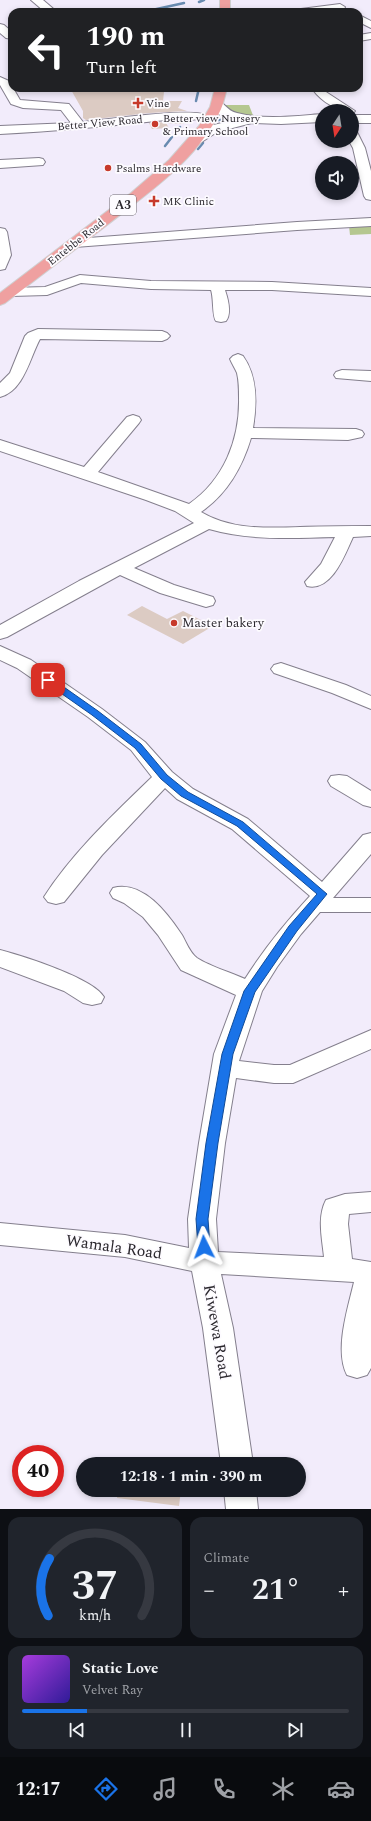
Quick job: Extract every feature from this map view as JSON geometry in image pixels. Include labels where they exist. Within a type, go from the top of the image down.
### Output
[{"type":"main road","name":"Entebbe Road","points":[[4,293],[161,163],[193,128],[210,98],[206,92]]},
{"type":"main road","name":"Entebbe Road","points":[[4,293],[75,243],[163,173],[193,142],[208,121],[220,92]]},
{"type":"street","points":[[36,0],[47,8]]},
{"type":"street","points":[[331,0],[343,8]]},
{"type":"street","points":[[0,27],[7,36]]},
{"type":"street","points":[[0,80],[5,83],[8,89]]},
{"type":"street","points":[[10,92],[15,102],[65,106],[80,126]]},
{"type":"street","points":[[320,92],[338,104]]},
{"type":"street","points":[[216,104],[218,109],[227,114],[256,120]]},
{"type":"street","name":"Better View Road","points":[[0,130],[80,126],[183,115],[200,116]]},
{"type":"street","points":[[193,142],[208,132],[220,127],[256,120],[315,118]]},
{"type":"street","points":[[358,148],[366,158],[371,196]]},
{"type":"street","points":[[0,164],[39,162]]},
{"type":"street","points":[[75,243],[128,240],[210,232],[371,222]]},
{"type":"street","points":[[0,232],[4,255],[0,266]]},
{"type":"street","points":[[4,293],[47,291],[80,279],[151,285],[272,286],[371,292]]},
{"type":"street","points":[[217,286],[221,299],[221,318]]},
{"type":"street","points":[[0,392],[17,376],[33,336],[38,334],[162,336]]},
{"type":"street","points":[[190,512],[214,493],[224,480],[235,460],[247,418],[248,405],[245,374],[238,359]]},
{"type":"street","points":[[342,375],[371,376]]},
{"type":"street","points":[[87,474],[133,420]]},
{"type":"street","points":[[243,433],[326,436],[356,434]]},
{"type":"street","points":[[0,445],[152,496],[190,512],[207,523],[232,530],[260,533],[371,531]]},
{"type":"street","points":[[0,633],[41,609],[207,523]]},
{"type":"street","points":[[314,582],[322,576],[331,564],[347,531]]},
{"type":"street","points":[[119,568],[166,589],[206,601]]},
{"type":"street","points":[[0,652],[24,664],[95,713],[138,746],[164,777],[192,799],[220,812],[240,824],[323,902],[371,918]]},
{"type":"street","points":[[281,669],[371,703]]},
{"type":"street","points":[[56,897],[81,863],[118,822],[164,777]]},
{"type":"street","points":[[339,781],[371,800]]},
{"type":"street","name":"Kiwewa Road","points":[[236,1457],[218,1328],[204,1262],[202,1219],[212,1143],[228,1054],[250,991],[293,928],[323,902],[371,840]]},
{"type":"street","points":[[121,893],[139,900],[149,909],[165,928],[185,960],[190,964],[250,991]]},
{"type":"street","points":[[323,902],[371,906]]},
{"type":"street","points":[[0,958],[73,985],[92,996]]},
{"type":"street","points":[[225,1068],[274,1074],[294,1074],[371,1039]]},
{"type":"street","points":[[339,1269],[334,1224],[336,1207],[345,1204],[371,1202]]},
{"type":"street","name":"Wamala Road","points":[[0,1234],[125,1246],[204,1262],[339,1269],[371,1273]]},
{"type":"street","points":[[357,1366],[356,1346],[359,1324],[371,1273]]},
{"type":"street","points":[[241,1497],[242,1509]]},
{"type":"green space","points":[[220,105],[249,105],[254,118],[242,117]]},
{"type":"green space","points":[[349,226],[371,227],[371,234],[350,235]]},
{"type":"building","points":[[72,92],[164,92],[163,101],[182,101],[178,108],[187,111],[149,113],[86,120],[83,118],[83,111]]},
{"type":"building","points":[[185,121],[183,124],[166,123],[169,128],[152,129],[149,123]]},
{"type":"building","name":"Master bakery","points":[[142,606],[167,619],[183,611],[213,626],[183,644],[127,615]]},
{"type":"building","points":[[117,1497],[180,1497],[179,1506]]},
{"type":"waterway","points":[[199,2],[204,0]]},
{"type":"waterway","points":[[161,8],[184,3]]},
{"type":"waterway","points":[[196,101],[198,92]]},
{"type":"waterway","points":[[211,120],[236,120]]},
{"type":"waterway","points":[[175,133],[180,127]]},
{"type":"waterway","points":[[165,146],[172,137]]},
{"type":"waterway","points":[[198,149],[203,143]]},
{"type":"place","name":"Vine","points":[[138,103]]},
{"type":"place","name":"Better view Nursery & Primary School","points":[[155,124]]},
{"type":"place","name":"Psalms Hardware","points":[[108,168]]},
{"type":"place","name":"MK Clinic","points":[[154,201]]},
{"type":"place","name":"Master bakery","points":[[174,623]]},
{"type":"route","points":[[48,680],[138,746],[164,777],[185,794],[240,824],[286,865],[322,894],[293,928],[269,961],[250,991],[228,1054],[212,1143],[202,1219],[204,1247]]}]
